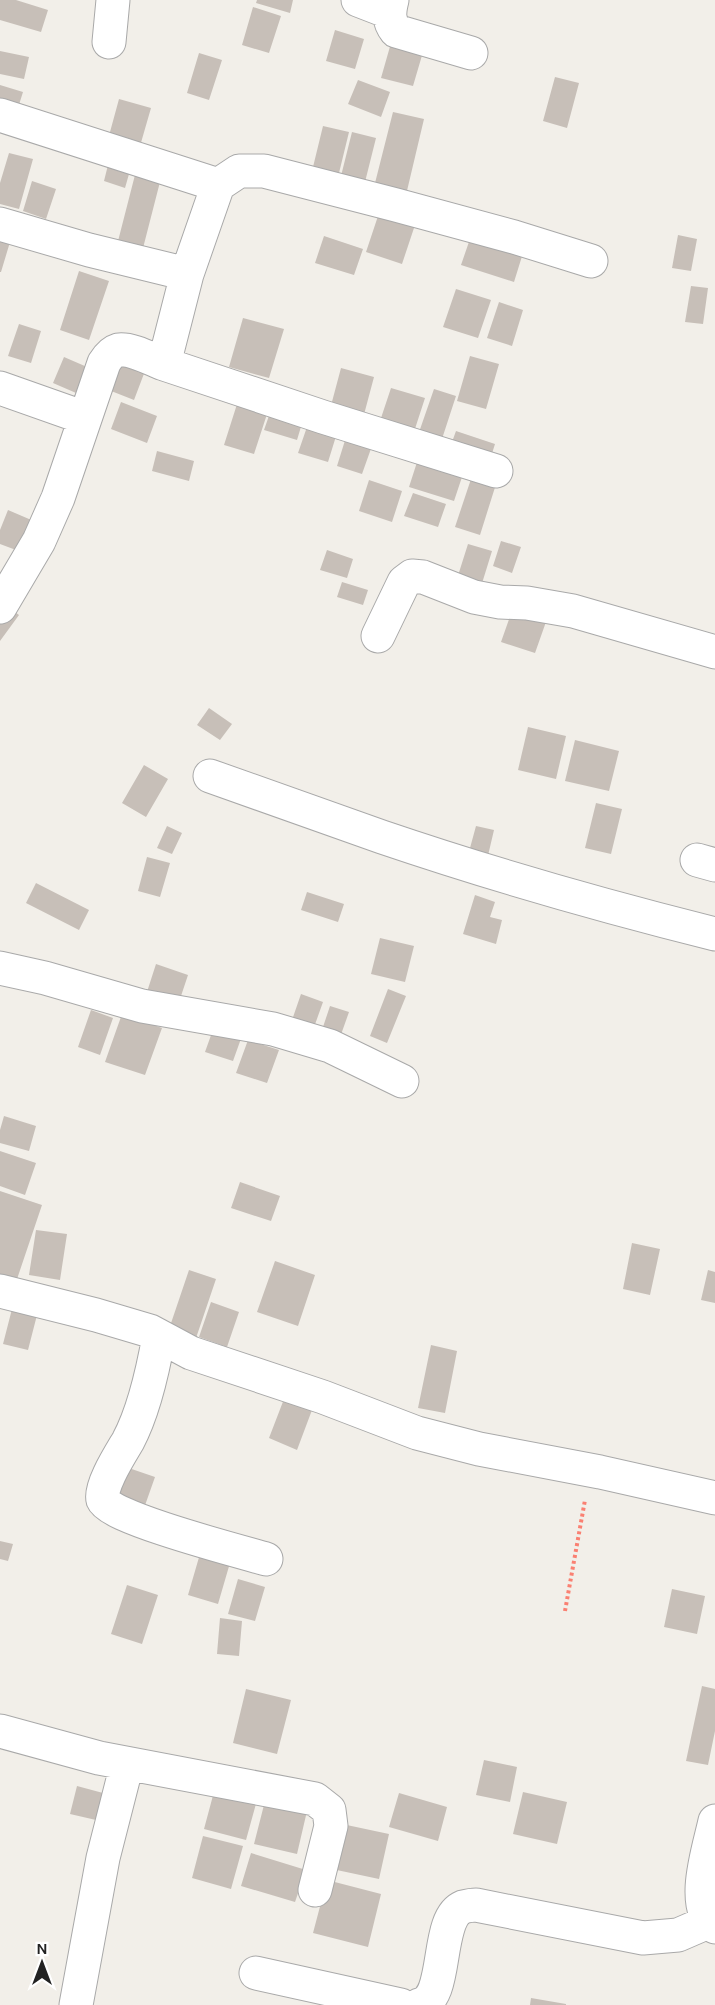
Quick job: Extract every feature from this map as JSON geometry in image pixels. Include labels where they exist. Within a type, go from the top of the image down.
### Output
[{"type":"street","points":[[109,42],[113,0]]},
{"type":"street","points":[[358,0],[390,6],[390,24],[396,31],[471,54]]},
{"type":"street","points":[[0,115],[218,185]]},
{"type":"street","points":[[164,364],[187,274],[218,185],[239,171],[264,171],[451,219],[591,261]]},
{"type":"street","points":[[0,224],[89,250],[187,274]]},
{"type":"street","points":[[0,607],[39,541],[58,498],[104,363],[109,355],[118,350],[496,471]]},
{"type":"street","points":[[0,388],[85,418]]},
{"type":"street","points":[[378,636],[404,582],[412,576],[423,577],[474,597],[573,610],[715,652]]},
{"type":"street","points":[[210,776],[383,838],[622,910],[715,934]]},
{"type":"street","points":[[0,968],[142,1005],[273,1029],[330,1046],[402,1081]]},
{"type":"street","points":[[0,1291],[150,1331],[191,1353],[323,1397],[417,1433],[479,1449],[591,1470],[715,1498]]},
{"type":"street","points":[[159,1336],[150,1384],[129,1440],[117,1457],[104,1490],[103,1499],[116,1509],[165,1530],[266,1559]]},
{"type":"street","points":[[0,1731],[127,1764],[315,1799],[329,1810],[331,1826],[315,1890]]},
{"type":"street","points":[[76,2005],[103,1858],[127,1764]]},
{"type":"street","points":[[419,2005],[423,2004],[434,1992],[447,1932],[453,1916],[461,1908],[476,1905],[643,1938],[678,1935],[712,1925],[703,1908],[702,1888],[715,1821]]},
{"type":"street","points":[[256,1973],[401,2005]]},
{"type":"path","points":[[564,1611],[591,1470]]},
{"type":"building","points":[[0,0],[16,0],[48,10],[41,32],[0,20]]},
{"type":"building","points":[[257,0],[293,0],[290,13],[256,3]]},
{"type":"building","points":[[253,7],[281,16],[269,53],[242,45]]},
{"type":"building","points":[[335,30],[364,39],[355,69],[326,61]]},
{"type":"building","points":[[391,43],[423,52],[413,86],[381,78]]},
{"type":"building","points":[[0,51],[29,57],[24,79],[0,74]]},
{"type":"building","points":[[199,53],[222,60],[209,100],[187,93]]},
{"type":"building","points":[[555,77],[579,83],[567,128],[543,121]]},
{"type":"building","points":[[358,80],[390,92],[381,117],[348,104]]},
{"type":"building","points":[[0,85],[23,92],[17,111],[0,105]]},
{"type":"building","points":[[119,99],[151,108],[138,153],[107,143]]},
{"type":"building","points":[[393,112],[424,119],[406,195],[374,187]]},
{"type":"building","points":[[323,126],[349,132],[339,173],[313,167]]},
{"type":"building","points":[[352,132],[376,138],[365,182],[341,176]]},
{"type":"building","points":[[9,153],[33,159],[19,209],[0,204],[0,183]]},
{"type":"building","points":[[109,161],[131,167],[125,188],[104,181]]},
{"type":"building","points":[[136,171],[161,178],[142,252],[117,245]]},
{"type":"building","points":[[32,181],[56,189],[46,219],[23,211]]},
{"type":"building","points":[[381,207],[417,219],[402,264],[366,252]]},
{"type":"building","points":[[0,228],[13,232],[1,272],[0,272]]},
{"type":"building","points":[[678,235],[697,239],[691,271],[672,268]]},
{"type":"building","points":[[324,236],[363,249],[354,275],[315,263]]},
{"type":"building","points":[[471,236],[523,253],[514,282],[461,265]]},
{"type":"building","points":[[79,271],[109,281],[89,340],[60,330]]},
{"type":"building","points":[[691,286],[708,288],[703,324],[685,322]]},
{"type":"building","points":[[456,289],[491,300],[478,338],[443,327]]},
{"type":"building","points":[[499,302],[523,310],[512,346],[487,338]]},
{"type":"building","points":[[243,318],[284,329],[269,378],[229,367]]},
{"type":"building","points":[[19,324],[41,331],[31,363],[8,356]]},
{"type":"building","points":[[470,356],[499,364],[486,409],[457,401]]},
{"type":"building","points":[[64,357],[94,370],[83,396],[53,383]]},
{"type":"building","points":[[113,358],[145,371],[134,400],[101,387]]},
{"type":"building","points":[[341,368],[374,377],[362,422],[329,413]]},
{"type":"building","points":[[391,388],[425,398],[412,438],[378,427]]},
{"type":"building","points":[[434,389],[456,396],[440,445],[417,438]]},
{"type":"building","points":[[238,401],[268,411],[254,454],[224,445]]},
{"type":"building","points":[[121,402],[157,416],[147,443],[111,429]]},
{"type":"building","points":[[271,410],[303,420],[297,440],[264,430]]},
{"type":"building","points":[[308,424],[337,433],[328,462],[298,453]]},
{"type":"building","points":[[456,431],[495,444],[488,466],[448,453]]},
{"type":"building","points":[[347,434],[373,443],[362,474],[337,466]]},
{"type":"building","points":[[157,451],[194,461],[189,481],[152,471]]},
{"type":"building","points":[[419,456],[464,471],[454,501],[409,487]]},
{"type":"building","points":[[473,473],[497,481],[480,535],[455,527]]},
{"type":"building","points":[[369,480],[402,491],[392,522],[359,511]]},
{"type":"building","points":[[413,493],[446,504],[438,527],[404,516]]},
{"type":"building","points":[[8,510],[36,522],[24,553],[0,544],[0,530]]},
{"type":"building","points":[[501,541],[521,547],[512,573],[493,566]]},
{"type":"building","points":[[468,544],[492,551],[479,593],[455,585]]},
{"type":"building","points":[[327,550],[353,559],[347,578],[320,570]]},
{"type":"building","points":[[342,582],[368,590],[363,605],[337,597]]},
{"type":"building","points":[[7,606],[19,615],[0,641],[0,615]]},
{"type":"building","points":[[513,608],[547,619],[535,653],[501,642]]},
{"type":"building","points":[[209,708],[232,724],[220,740],[197,725]]},
{"type":"building","points":[[528,727],[566,736],[556,779],[518,770]]},
{"type":"building","points":[[575,740],[619,751],[609,791],[565,781]]},
{"type":"building","points":[[144,765],[168,779],[146,817],[122,803]]},
{"type":"building","points":[[596,803],[622,809],[611,854],[585,848]]},
{"type":"building","points":[[167,826],[182,833],[172,854],[157,848]]},
{"type":"building","points":[[476,826],[494,830],[486,864],[467,859]]},
{"type":"building","points":[[147,857],[170,863],[160,897],[138,891]]},
{"type":"building","points":[[36,883],[89,910],[79,930],[26,903]]},
{"type":"building","points":[[307,892],[344,904],[338,922],[301,910]]},
{"type":"building","points":[[475,895],[495,902],[490,917],[502,920],[496,944],[463,934]]},
{"type":"building","points":[[380,938],[414,946],[405,982],[371,974]]},
{"type":"building","points":[[156,964],[188,975],[178,1005],[146,995]]},
{"type":"building","points":[[388,989],[406,996],[387,1043],[370,1036]]},
{"type":"building","points":[[301,994],[323,1002],[313,1030],[291,1023]]},
{"type":"building","points":[[330,1006],[349,1012],[338,1043],[320,1036]]},
{"type":"building","points":[[91,1010],[113,1018],[100,1055],[78,1047]]},
{"type":"building","points":[[122,1014],[162,1028],[145,1075],[105,1062]]},
{"type":"building","points":[[215,1024],[243,1033],[233,1061],[205,1052]]},
{"type":"building","points":[[248,1040],[279,1050],[267,1083],[236,1073]]},
{"type":"building","points":[[4,1116],[36,1126],[29,1151],[0,1143],[0,1130]]},
{"type":"building","points":[[0,1151],[36,1163],[25,1195],[0,1186]]},
{"type":"building","points":[[240,1182],[280,1196],[271,1221],[231,1208]]},
{"type":"building","points":[[0,1191],[42,1205],[15,1285],[0,1280]]},
{"type":"building","points":[[36,1230],[67,1234],[60,1280],[29,1275]]},
{"type":"building","points":[[632,1243],[660,1249],[650,1295],[623,1289]]},
{"type":"building","points":[[275,1261],[315,1275],[298,1326],[257,1312]]},
{"type":"building","points":[[189,1270],[216,1279],[195,1341],[168,1332]]},
{"type":"building","points":[[708,1270],[715,1272],[715,1303],[701,1300]]},
{"type":"building","points":[[211,1302],[239,1312],[227,1347],[199,1337]]},
{"type":"building","points":[[12,1309],[37,1315],[28,1350],[3,1344]]},
{"type":"building","points":[[431,1345],[457,1351],[445,1413],[418,1408]]},
{"type":"building","points":[[284,1399],[312,1410],[297,1450],[269,1438]]},
{"type":"building","points":[[117,1464],[155,1477],[143,1511],[105,1498]]},
{"type":"building","points":[[0,1541],[13,1544],[8,1561],[0,1559]]},
{"type":"building","points":[[202,1547],[232,1556],[218,1604],[188,1595]]},
{"type":"building","points":[[238,1579],[265,1587],[255,1621],[228,1614]]},
{"type":"building","points":[[127,1585],[158,1595],[142,1644],[111,1634]]},
{"type":"building","points":[[672,1589],[705,1596],[697,1634],[664,1627]]},
{"type":"building","points":[[220,1618],[242,1621],[239,1656],[217,1654]]},
{"type":"building","points":[[702,1686],[715,1689],[715,1731],[708,1765],[686,1761]]},
{"type":"building","points":[[246,1689],[291,1700],[277,1754],[233,1743]]},
{"type":"building","points":[[484,1760],[517,1767],[510,1802],[476,1795]]},
{"type":"building","points":[[77,1786],[103,1793],[96,1820],[70,1814]]},
{"type":"building","points":[[215,1788],[257,1800],[246,1840],[204,1829]]},
{"type":"building","points":[[523,1792],[567,1802],[557,1844],[513,1834]]},
{"type":"building","points":[[399,1793],[447,1807],[438,1841],[389,1827]]},
{"type":"building","points":[[265,1801],[307,1811],[297,1854],[254,1844]]},
{"type":"building","points":[[342,1824],[389,1834],[379,1879],[332,1869]]},
{"type":"building","points":[[203,1836],[243,1846],[231,1889],[192,1878]]},
{"type":"building","points":[[251,1853],[306,1870],[295,1902],[241,1886]]},
{"type":"building","points":[[327,1880],[381,1894],[368,1947],[313,1933]]},
{"type":"building","points":[[531,1998],[566,2004],[566,2005],[530,2005]]}]
